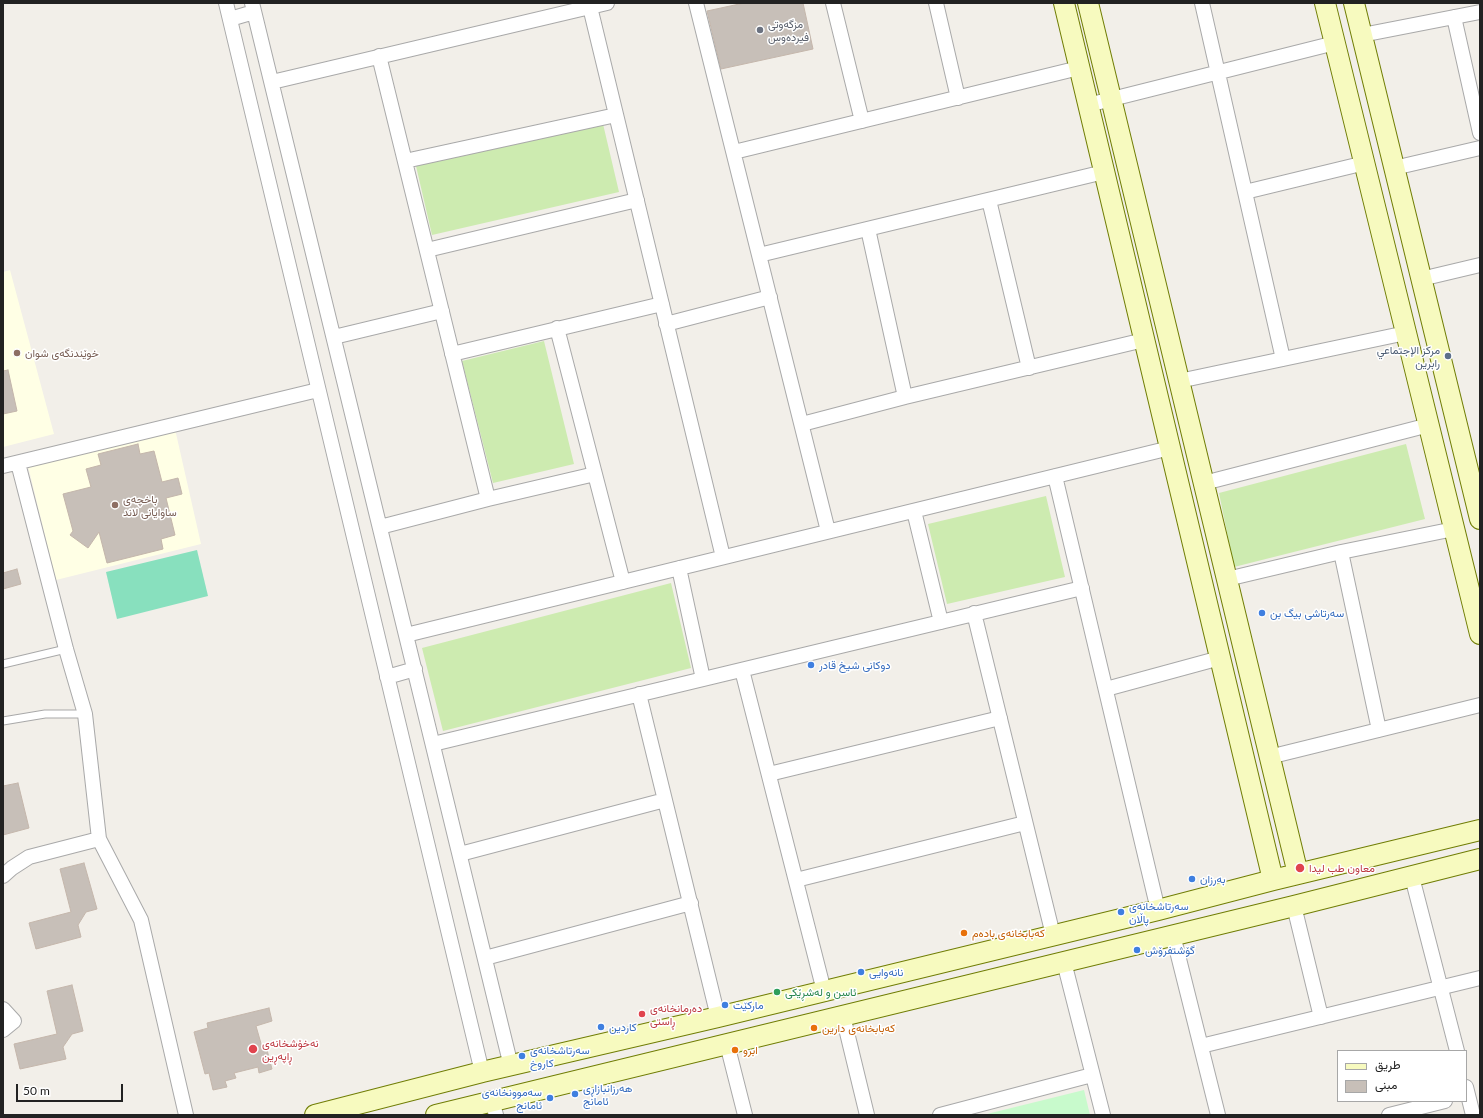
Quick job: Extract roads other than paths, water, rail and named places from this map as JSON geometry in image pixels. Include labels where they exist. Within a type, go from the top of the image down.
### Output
[{"type":"street","points":[[226,3],[482,1072]]},
{"type":"street","points":[[272,82],[607,3]]},
{"type":"street","points":[[696,3],[828,531]]},
{"type":"street","points":[[833,3],[862,121]]},
{"type":"street","points":[[936,3],[958,98]]},
{"type":"street","points":[[1064,3],[1273,880]]},
{"type":"street","points":[[1088,3],[1298,874]]},
{"type":"street","points":[[1202,3],[1283,358]]},
{"type":"street","points":[[1325,3],[1480,634]]},
{"type":"street","points":[[1354,3],[1480,519]]},
{"type":"street","points":[[230,19],[253,7],[511,1066]]},
{"type":"street","points":[[590,7],[724,557]]},
{"type":"street","points":[[1362,35],[1480,12]]},
{"type":"street","points":[[1454,17],[1480,133]]},
{"type":"street","points":[[1088,105],[1335,43]]},
{"type":"street","points":[[379,56],[488,499]]},
{"type":"street","points":[[734,152],[1079,68]]},
{"type":"street","points":[[405,161],[616,115]]},
{"type":"street","points":[[1394,168],[1480,148]]},
{"type":"street","points":[[1245,192],[1365,163]]},
{"type":"street","points":[[759,255],[1104,172]]},
{"type":"street","points":[[427,250],[637,200]]},
{"type":"street","points":[[989,200],[1029,368]]},
{"type":"street","points":[[1381,228],[1407,222]]},
{"type":"street","points":[[868,229],[905,397]]},
{"type":"street","points":[[1421,279],[1480,265]]},
{"type":"street","points":[[666,324],[770,297]]},
{"type":"street","points":[[452,354],[662,304]]},
{"type":"street","points":[[334,337],[442,311]]},
{"type":"street","points":[[557,328],[624,582]]},
{"type":"street","points":[[1179,381],[1406,332]]},
{"type":"street","points":[[802,424],[905,397],[1144,340]]},
{"type":"street","points":[[3,466],[318,390]]},
{"type":"street","points":[[1204,483],[1429,425]]},
{"type":"street","points":[[406,635],[1170,448]]},
{"type":"street","points":[[18,463],[66,649],[85,714],[99,839],[141,920],[186,1115]]},
{"type":"street","points":[[380,527],[488,499],[595,474]]},
{"type":"street","points":[[1055,476],[1158,910]]},
{"type":"street","points":[[914,511],[941,622]]},
{"type":"street","points":[[1227,579],[1340,552],[1454,529]]},
{"type":"street","points":[[1340,552],[1379,730]]},
{"type":"street","points":[[679,568],[703,679]]},
{"type":"street","points":[[433,744],[1082,588]]},
{"type":"street","points":[[974,613],[1053,935]]},
{"type":"street","points":[[1106,689],[1220,658]]},
{"type":"street","points":[[387,677],[415,670]]},
{"type":"street","points":[[742,670],[824,991]]},
{"type":"street","points":[[639,694],[718,1017]]},
{"type":"street","points":[[1269,757],[1480,705]]},
{"type":"street","points":[[769,774],[1000,718]]},
{"type":"street","points":[[460,854],[665,800]]},
{"type":"street","points":[[796,880],[1026,823]]},
{"type":"street","points":[[315,1115],[482,1072],[718,1017],[1480,830]]},
{"type":"street","points":[[3,876],[29,857],[99,839]]},
{"type":"street","points":[[436,1115],[494,1108],[727,1044],[1294,906],[1480,859]]},
{"type":"street","points":[[1412,877],[1457,1050]]},
{"type":"street","points":[[485,958],[691,903]]},
{"type":"street","points":[[1294,906],[1321,1017]]},
{"type":"street","points":[[1173,935],[1218,1115]]},
{"type":"street","points":[[989,951],[996,979]]},
{"type":"street","points":[[1064,962],[1103,1115]]},
{"type":"street","points":[[1201,1046],[1480,978]]},
{"type":"street","points":[[3,1009],[14,1021],[3,1030]]},
{"type":"street","points":[[842,1016],[867,1115]]},
{"type":"street","points":[[727,1044],[745,1115]]},
{"type":"street","points":[[940,1115],[1092,1075]]},
{"type":"street","points":[[1467,1093],[1473,1115]]},
{"type":"street","points":[[1389,1115],[1441,1102]]},
{"type":"lane","points":[[3,664],[66,649]]},
{"type":"lane","points":[[3,722],[45,714],[85,714]]},
{"type":"place","name":"مزگە‌وتی فیردە‌وس","points":[[760,30]]},
{"type":"place","name":"خوێندنگەی شوان","points":[[17,353]]},
{"type":"place","name":"مركز الإجتماعي رابرين","points":[[1448,356]]},
{"type":"place","name":"باخچەی ساوایانی لاند","points":[[115,505]]},
{"type":"place","name":"سەرتاشی بیگ بن","points":[[1262,613]]},
{"type":"place","name":"دوکانی شیخ قادر","points":[[811,665]]},
{"type":"place","name":"معاون طب لیدا","points":[[1300,868]]},
{"type":"place","name":"بەرزان","points":[[1192,879]]},
{"type":"place","name":"سەرتاشخانەی پاڵان","points":[[1121,912]]},
{"type":"place","name":"کەبابخانەی بادەم","points":[[964,933]]},
{"type":"place","name":"گۆشتفرۆش","points":[[1137,950]]},
{"type":"place","name":"نانەوایی","points":[[861,972]]},
{"type":"place","name":"ئاسن و لەشڕێکی","points":[[777,992]]},
{"type":"place","name":"مارکێت","points":[[725,1005]]},
{"type":"place","name":"دەرمانخانەی ڕاستی","points":[[642,1014]]},
{"type":"place","name":"كاردين","points":[[601,1027]]},
{"type":"place","name":"کەبابخانەی دارین","points":[[814,1028]]},
{"type":"place","name":"نەخۆشخانەی ڕاپەڕین","points":[[253,1049]]},
{"type":"place","name":"ابرو","points":[[735,1050]]},
{"type":"place","name":"سەرتاشخانەی کاروخ","points":[[522,1056]]},
{"type":"place","name":"هەرزانبازاڕی ئامانج","points":[[575,1094]]},
{"type":"place","name":"سەموونخانەی ئامانج","points":[[550,1098]]}]
